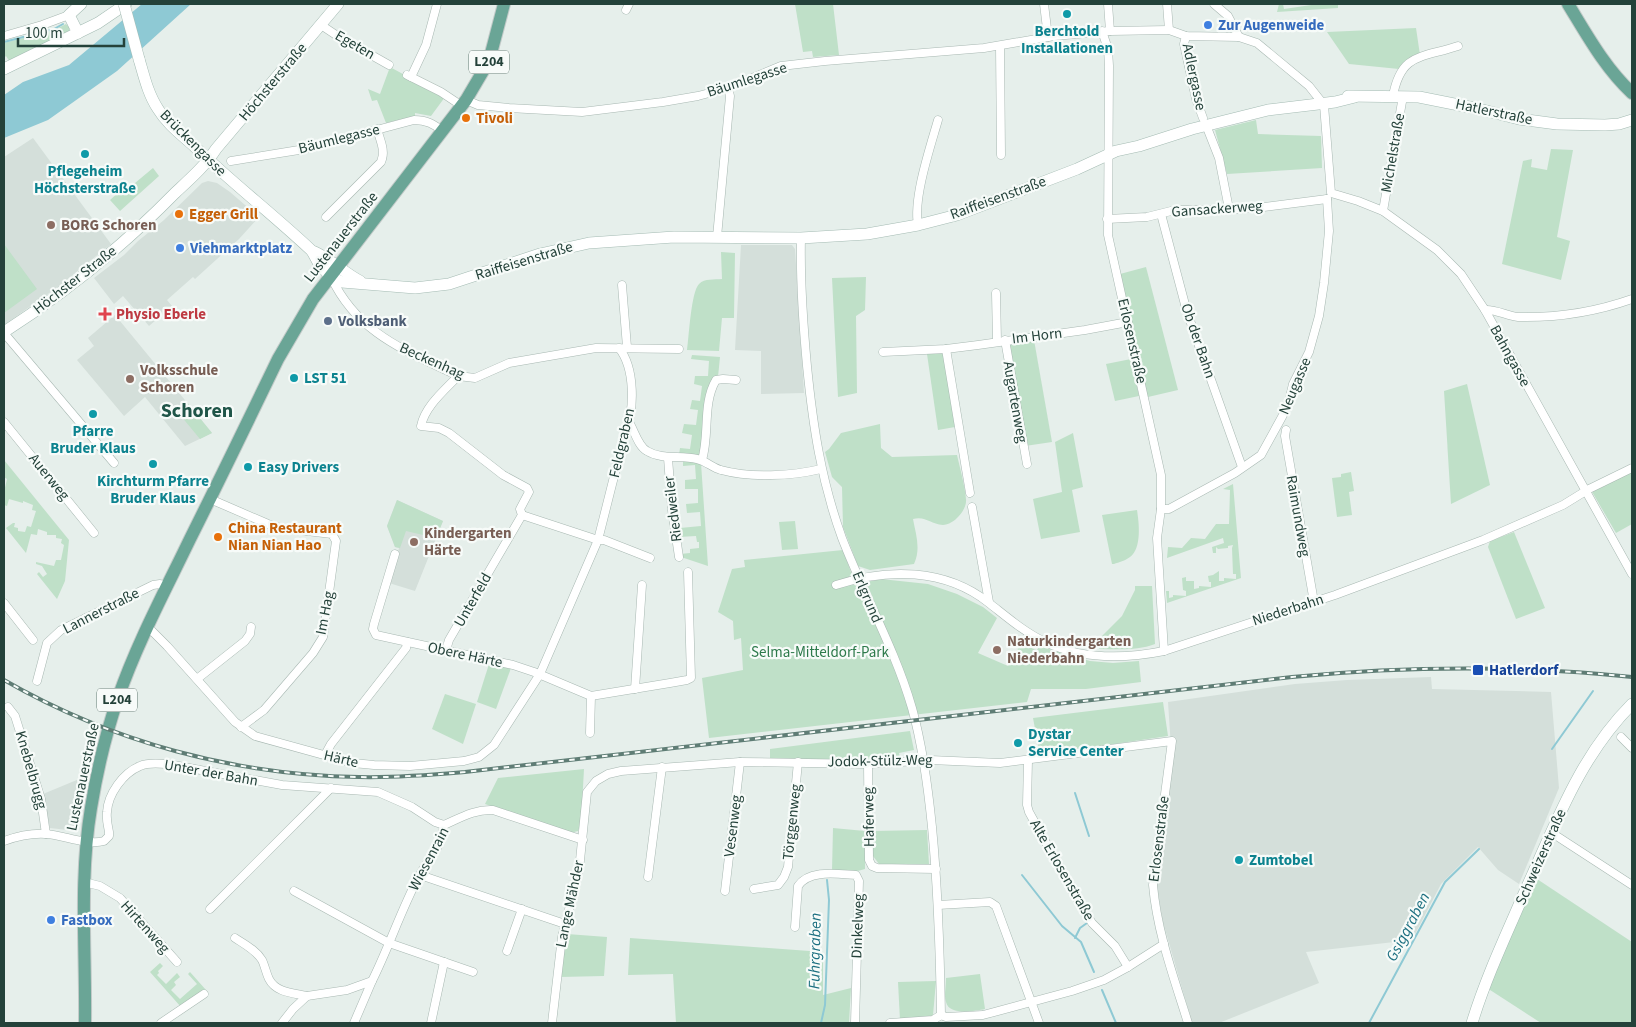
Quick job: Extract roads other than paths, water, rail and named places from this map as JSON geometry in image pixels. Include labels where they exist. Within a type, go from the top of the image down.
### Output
[{"type":"main road","name":"Lustenauerstraße","points":[[85,1023],[83,938],[87,841],[93,799],[110,725],[124,681],[148,626],[291,336],[313,299],[464,103],[489,61],[504,4]]},
{"type":"main road","points":[[1568,4],[1596,50],[1632,93]]},
{"type":"street","points":[[4,36],[69,15],[81,4]]},
{"type":"street","points":[[4,70],[104,20],[125,4]]},
{"type":"street","name":"Brückengasse","points":[[125,4],[146,84],[157,108],[173,127],[209,161],[312,251],[318,264],[334,272]]},
{"type":"street","name":"Höchsterstraße","points":[[209,161],[216,149],[338,4]]},
{"type":"street","points":[[438,4],[426,45],[409,76],[464,103]]},
{"type":"street","points":[[1044,4],[1048,36]]},
{"type":"street","name":"Erlosenstraße","points":[[1108,4],[1106,31],[1108,58],[1107,219],[1110,248],[1161,475],[1161,509],[1157,538],[1164,651]]},
{"type":"street","name":"Adlergasse","points":[[1167,4],[1169,30]]},
{"type":"street","points":[[1214,4],[1228,16],[1238,37],[1257,43],[1299,77],[1321,101],[1326,111],[1329,196]]},
{"type":"street","points":[[69,15],[78,33]]},
{"type":"street","name":"Egeten","points":[[321,25],[389,65]]},
{"type":"street","name":"Bäumlegasse","points":[[464,103],[509,108],[582,112],[663,102],[728,88],[786,66],[824,61],[1000,46],[1048,36],[1106,31],[1169,30],[1186,36],[1238,37]]},
{"type":"street","name":"Adlergasse","points":[[1186,36],[1184,44],[1196,99],[1219,158],[1229,209]]},
{"type":"street","points":[[1000,46],[1001,155]]},
{"type":"street","name":"Michelstraße","points":[[1383,211],[1398,96],[1396,83],[1405,65],[1419,57],[1458,46]]},
{"type":"street","points":[[717,237],[730,96],[728,88]]},
{"type":"street","name":"Hatlerstraße","points":[[1321,101],[1339,96],[1398,96],[1436,100],[1519,119],[1557,124],[1605,125],[1619,124],[1632,120]]},
{"type":"street","name":"Raiffeisenstraße","points":[[334,272],[342,282],[362,282],[399,288],[434,287],[463,280],[540,254],[578,244],[634,239],[717,237],[801,238],[862,234],[918,225],[970,210],[1204,122],[1287,107],[1308,100],[1321,101]]},
{"type":"street","name":"Bäumlegasse","points":[[231,161],[305,149],[410,121],[423,120],[432,123],[443,131]]},
{"type":"street","points":[[918,225],[916,216],[922,176],[938,120]]},
{"type":"street","points":[[326,217],[381,162],[383,152],[377,129]]},
{"type":"street","name":"Höchster Straße","points":[[4,333],[57,296],[110,254],[153,216],[209,161]]},
{"type":"street","name":"Bahngasse","points":[[1329,196],[1358,200],[1383,211],[1442,254],[1461,274],[1485,310],[1632,574]]},
{"type":"street","name":"Gansackerweg","points":[[1107,219],[1147,217],[1175,210],[1256,208],[1329,196]]},
{"type":"street","name":"Neugasse","points":[[1161,509],[1169,509],[1235,473],[1261,455],[1283,415],[1293,384],[1309,352],[1317,322],[1324,283],[1329,230],[1329,196]]},
{"type":"street","name":"Ob der Bahn","points":[[1160,214],[1187,312],[1242,467]]},
{"type":"street","name":"Erlgrund","points":[[801,238],[805,347],[814,433],[821,469],[843,539],[900,672],[912,709],[926,775],[936,869],[940,1015]]},
{"type":"street","name":"Beckenhag","points":[[334,272],[353,311],[368,327],[400,348],[458,376],[475,378],[509,363],[596,348],[679,348]]},
{"type":"street","name":"Feldgraben","points":[[540,674],[598,540],[629,422],[632,402],[630,376],[623,347],[622,285]]},
{"type":"street","name":"Augartenweg","points":[[996,293],[1001,341],[1027,464]]},
{"type":"street","points":[[1485,310],[1492,309],[1503,315],[1517,317],[1559,316],[1602,309],[1632,299]]},
{"type":"street","name":"Im Horn","points":[[883,352],[946,348],[1084,330],[1128,322]]},
{"type":"street","points":[[4,333],[114,463]]},
{"type":"street","points":[[946,348],[970,493]]},
{"type":"street","name":"Unterfeld","points":[[446,650],[449,640],[522,514],[520,509],[528,492],[527,488],[484,462],[449,433],[439,428],[421,426],[422,418],[427,410],[458,376]]},
{"type":"street","points":[[702,460],[709,397],[712,387],[716,380],[736,380]]},
{"type":"street","name":"Auerweg","points":[[4,422],[94,533]]},
{"type":"street","name":"Riedweiler","points":[[629,422],[641,447],[649,452],[668,458],[672,510],[679,557]]},
{"type":"street","name":"Raimundweg","points":[[1286,430],[1284,436],[1314,602]]},
{"type":"street","points":[[668,458],[695,458],[719,470],[747,474],[803,473],[821,469]]},
{"type":"street","name":"Niederbahn","points":[[836,586],[859,578],[904,573],[928,576],[960,586],[989,602],[1025,631],[1045,642],[1067,650],[1098,656],[1144,656],[1314,602],[1482,540],[1563,504],[1632,468]]},
{"type":"street","name":"Im Hag","points":[[210,498],[281,528],[332,534],[336,545],[325,632],[312,653],[264,710],[241,728]]},
{"type":"street","points":[[972,507],[989,602]]},
{"type":"street","points":[[522,514],[598,540],[604,540],[650,558]]},
{"type":"street","name":"Obere Härte","points":[[395,554],[373,629],[373,633],[378,637],[513,665],[592,696]]},
{"type":"street","points":[[590,733],[592,696],[691,678],[688,572]]},
{"type":"street","name":"Lannerstraße","points":[[37,681],[47,643],[61,630],[153,585],[160,584],[167,587]]},
{"type":"street","points":[[635,689],[642,585]]},
{"type":"street","points":[[4,603],[33,640]]},
{"type":"street","name":"Härte","points":[[148,626],[241,728],[261,738],[361,764],[410,766],[473,760],[487,752],[494,745],[540,674]]},
{"type":"street","points":[[197,680],[245,641],[250,634],[251,627]]},
{"type":"street","points":[[325,755],[331,744],[406,648],[407,642]]},
{"type":"street","name":"Schweizerstraße","points":[[1472,1023],[1486,982],[1571,788],[1593,750],[1614,722],[1632,704]]},
{"type":"street","name":"Knebelbrugg","points":[[8,707],[15,716],[41,799],[46,834]]},
{"type":"street","points":[[1621,737],[1632,748]]},
{"type":"street","name":"Erlosenstraße","points":[[1172,741],[1154,876],[1154,901],[1164,944],[1188,1023]]},
{"type":"street","name":"Jodok-Stülz-Weg","points":[[590,786],[596,780],[608,774],[662,767],[740,762],[868,764],[930,760],[979,764],[1000,763],[1172,741]]},
{"type":"street","name":"Alte Erlosenstraße","points":[[1028,760],[1027,805],[1029,812],[1092,923],[1115,946],[1128,967]]},
{"type":"street","name":"Vesenweg","points":[[725,891],[740,762]]},
{"type":"street","name":"Törggenweg","points":[[754,889],[778,885],[788,867],[798,762]]},
{"type":"street","name":"Unter der Bahn","points":[[87,841],[100,842],[107,838],[109,832],[107,809],[111,796],[122,779],[140,766],[151,764],[168,764],[282,785],[374,791],[412,807],[435,822],[444,825]]},
{"type":"street","name":"Haferweg","points":[[868,764],[869,860],[872,866],[877,868],[936,869]]},
{"type":"street","points":[[648,877],[662,767]]},
{"type":"street","name":"Lange Mähder","points":[[552,1023],[558,962],[565,924],[579,870],[587,792],[590,786]]},
{"type":"street","points":[[210,909],[331,788]]},
{"type":"street","name":"Wiesenrain","points":[[354,1023],[420,875],[442,838],[444,825],[482,809],[493,810],[582,840]]},
{"type":"street","points":[[1552,833],[1632,885]]},
{"type":"street","points":[[4,841],[20,835],[46,834],[87,841]]},
{"type":"street","name":"Dinkelweg","points":[[795,928],[798,886],[802,880],[809,876],[828,874],[856,875],[859,882],[855,1023]]},
{"type":"street","points":[[420,875],[565,924]]},
{"type":"street","name":"Hirtenweg","points":[[84,882],[100,886],[120,898],[177,962]]},
{"type":"street","points":[[294,890],[389,942],[473,972]]},
{"type":"street","points":[[938,905],[990,902],[996,906],[1039,1023]]},
{"type":"street","points":[[507,951],[522,909]]},
{"type":"street","points":[[235,938],[256,952],[269,978],[275,986],[286,992],[308,996],[347,990],[372,981]]},
{"type":"street","points":[[890,1023],[933,1020],[940,1015],[983,1019],[1104,980],[1164,944]]},
{"type":"street","points":[[431,1023],[444,962]]},
{"type":"street","points":[[161,1023],[204,994]]},
{"type":"street","points":[[282,1023],[293,1009],[308,996]]},
{"type":"water","points":[[142,4],[191,4],[117,71],[48,120],[4,138],[4,95],[23,82],[69,65]]},
{"type":"waterway","points":[[4,42],[54,29],[63,24]]},
{"type":"waterway","name":"Gsiggraben","points":[[1552,749],[1593,691]]},
{"type":"waterway","points":[[1075,793],[1089,836]]},
{"type":"waterway","name":"Gsiggraben","points":[[1369,1023],[1445,882],[1479,849]]},
{"type":"waterway","points":[[1022,875],[1062,926],[1081,942],[1094,972]]},
{"type":"waterway","name":"Fuhrgraben","points":[[821,1023],[825,1005],[829,900],[827,880]]},
{"type":"waterway","points":[[1075,938],[1080,928],[1087,923]]},
{"type":"waterway","points":[[1102,990],[1116,1023]]},
{"type":"railway","points":[[4,680],[45,702],[87,721],[175,751],[220,762],[266,770],[312,775],[372,777],[465,772],[1335,673],[1462,668],[1547,670],[1632,677]]},
{"type":"place","name":"Berchtold Installationen","points":[[1067,14]]},
{"type":"place","name":"Zur Augenweide","points":[[1208,25]]},
{"type":"place","name":"Tivoli","points":[[466,118]]},
{"type":"place","name":"Pflegeheim Höchsterstraße","points":[[85,154]]},
{"type":"place","name":"Egger Grill","points":[[179,214]]},
{"type":"place","name":"BORG Schoren","points":[[51,225]]},
{"type":"place","name":"Viehmarktplatz","points":[[180,248]]},
{"type":"place","name":"Physio Eberle","points":[[105,314]]},
{"type":"place","name":"Volksbank","points":[[328,321]]},
{"type":"place","name":"LST 51","points":[[294,378]]},
{"type":"place","name":"Volksschule Schoren","points":[[130,379]]},
{"type":"place","name":"Pfarre Bruder Klaus","points":[[93,414]]},
{"type":"place","name":"Kirchturm Pfarre Bruder Klaus","points":[[153,464]]},
{"type":"place","name":"Easy Drivers","points":[[248,467]]},
{"type":"place","name":"China Restaurant Nian Nian Hao","points":[[218,537]]},
{"type":"place","name":"Kindergarten Härte","points":[[414,542]]},
{"type":"place","name":"Naturkindergarten Niederbahn","points":[[997,650]]},
{"type":"place","name":"Hatlerdorf","points":[[1478,670]]},
{"type":"place","name":"Dystar Service Center","points":[[1018,743]]},
{"type":"place","name":"Zumtobel","points":[[1239,860]]},
{"type":"place","name":"Fastbox","points":[[51,920]]},
{"type":"district","name":"Schoren","points":[[197,411]]},
{"type":"park label","name":"Selma-Mitteldorf-Park","points":[[820,652]]}]
